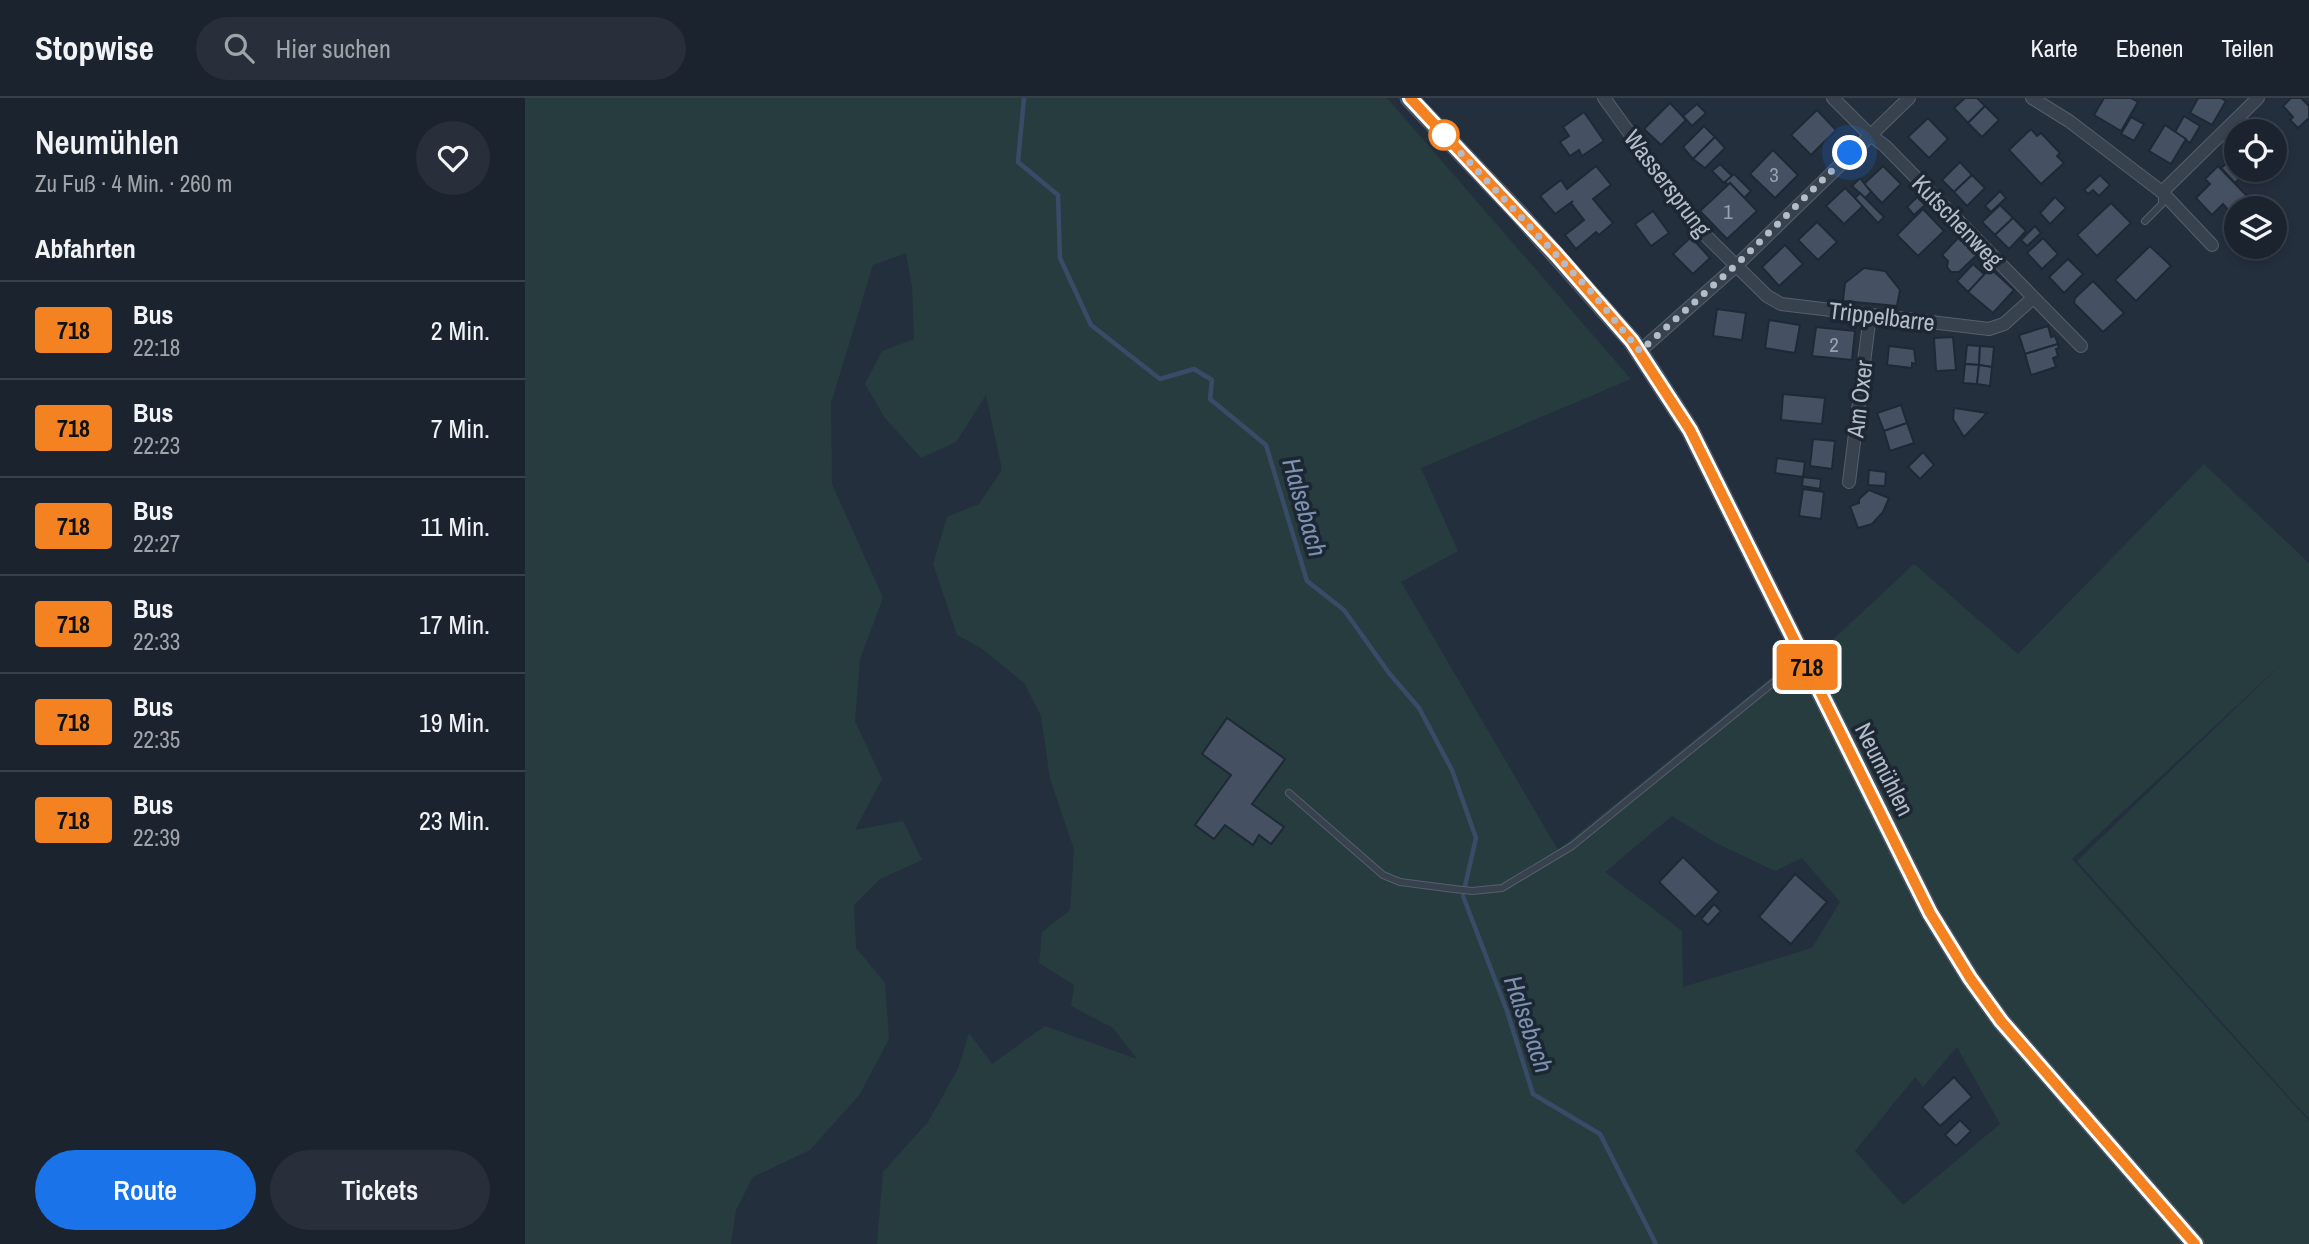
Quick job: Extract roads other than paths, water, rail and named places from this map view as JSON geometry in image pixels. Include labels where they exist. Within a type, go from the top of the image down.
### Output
[{"type":"street","name":"Neumühlen","points":[[1409,98],[1584,285],[1640,351],[1690,430],[1930,913],[1970,978],[2001,1021],[2195,1244]]},
{"type":"street","name":"Wassersprung","points":[[1604,98],[1699,229],[1736,265]]},
{"type":"street","name":"Kutschenweg","points":[[1833,98],[1885,146],[2081,346]]},
{"type":"street","points":[[1640,351],[1736,265],[1909,98]]},
{"type":"street","points":[[2032,98],[2069,121],[2162,192],[2213,245]]},
{"type":"street","points":[[2162,192],[2258,98]]},
{"type":"street","name":"Trippelbarre","points":[[1736,265],[1767,296],[1781,304],[1870,315],[1989,328],[2004,324],[2033,298]]},
{"type":"street","name":"Am Oxer","points":[[1849,482],[1870,315]]},
{"type":"lane","points":[[2145,221],[2162,204],[2162,192]]},
{"type":"lane","points":[[1289,793],[1383,875],[1399,882],[1472,891],[1502,888],[1572,846],[1803,659]]},
{"type":"waterway","name":"Halsebach","points":[[1024,98],[1018,162],[1058,195],[1060,258],[1091,325],[1160,379],[1194,369],[1212,380],[1210,399],[1266,445],[1307,581],[1344,610],[1389,673],[1419,708],[1452,770],[1476,838],[1465,886]]},
{"type":"waterway","name":"Halsebach","points":[[1463,896],[1507,1011],[1533,1094],[1600,1134],[1656,1244]]}]
